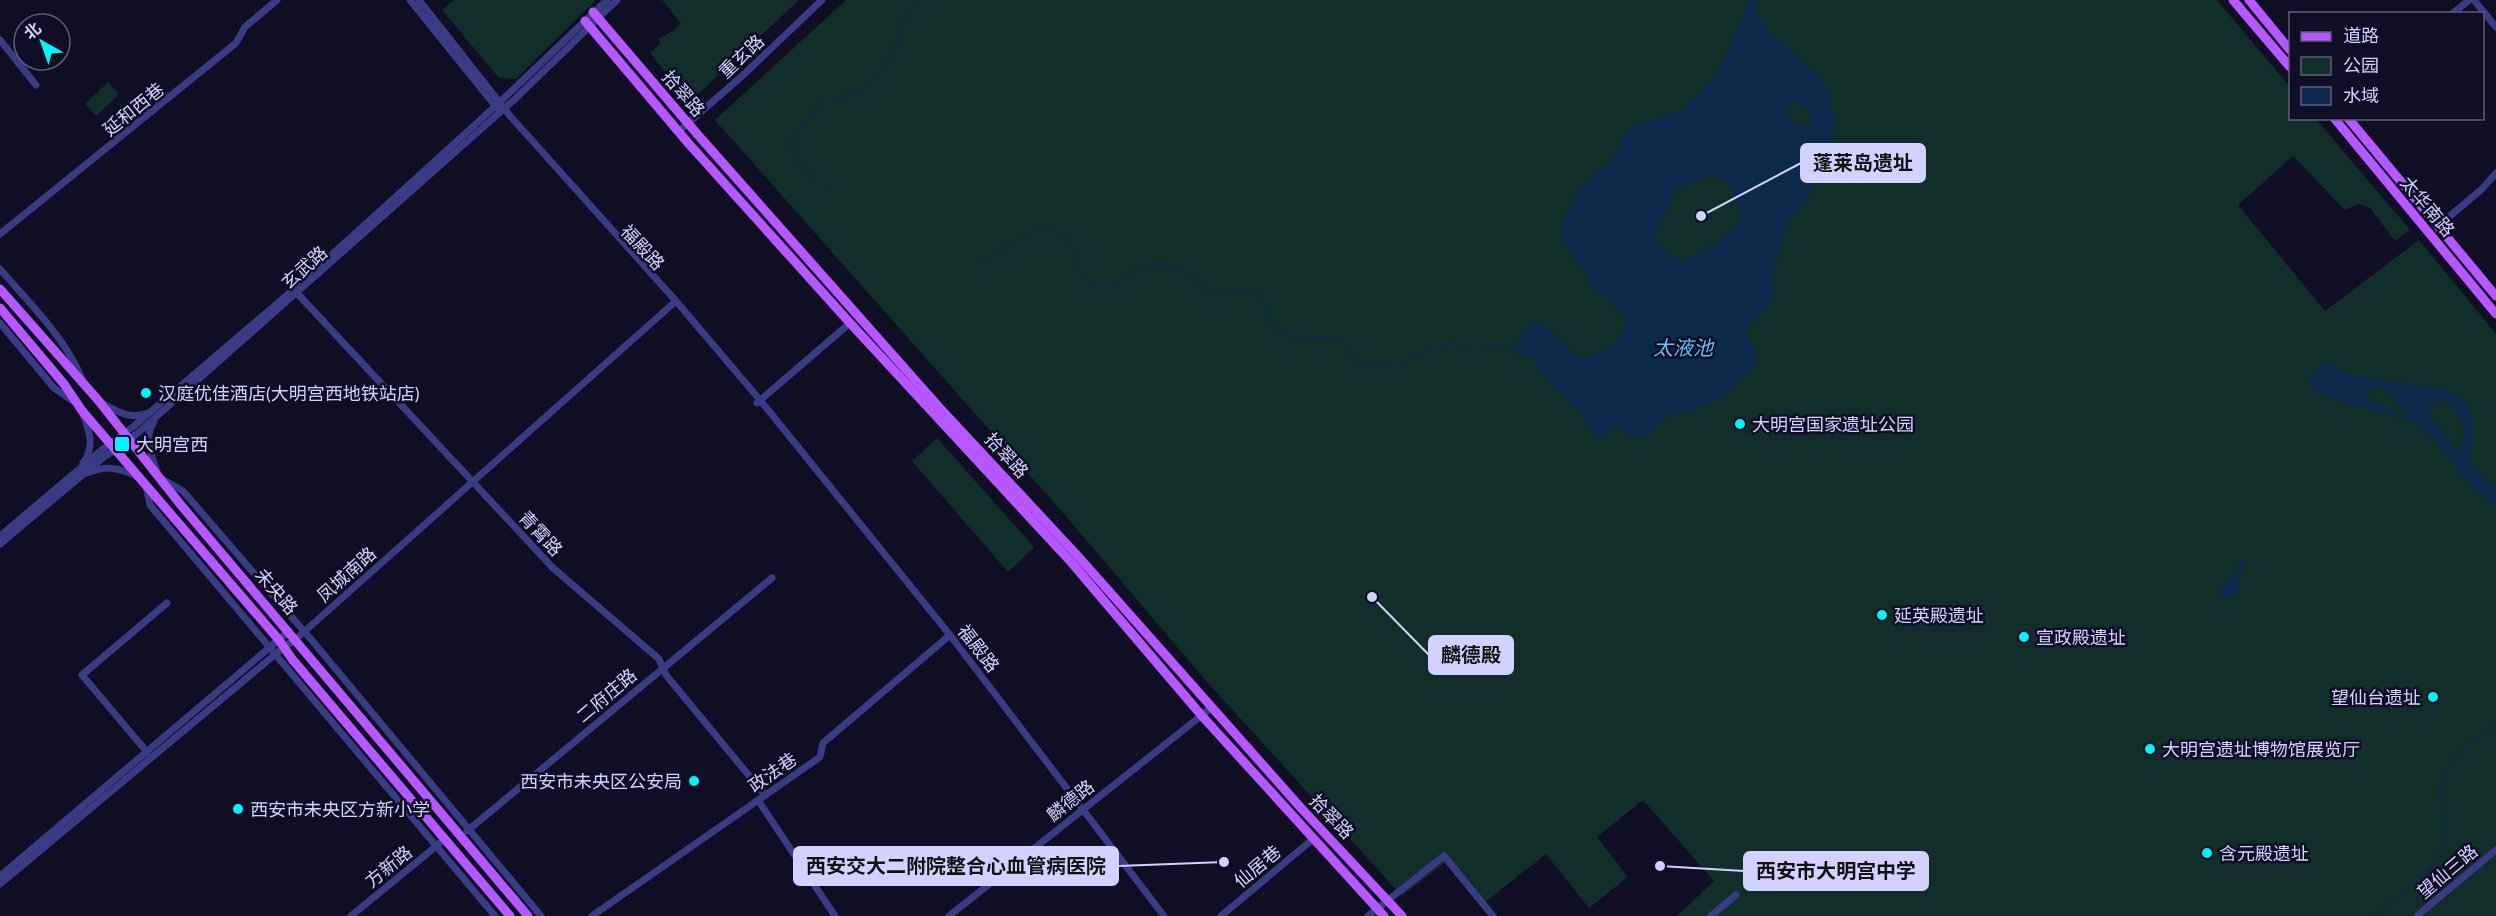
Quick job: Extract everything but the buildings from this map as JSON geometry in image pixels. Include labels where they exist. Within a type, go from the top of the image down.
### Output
[{"type":"main road","points":[[2233,0],[2289,66]]},
{"type":"main road","points":[[2249,0],[2289,49]]},
{"type":"main road","name":"拾翠路","points":[[595,15],[938,406],[1076,554],[1210,708],[1402,916]]},
{"type":"main road","name":"拾翠路","points":[[587,23],[679,131],[850,323],[1071,562],[1202,716],[1381,912]]},
{"type":"main road","name":"太华南路","points":[[2336,120],[2496,314]]},
{"type":"main road","name":"太华南路","points":[[2350,120],[2496,296]]},
{"type":"main road","name":"未央路","points":[[0,289],[98,400],[180,504],[528,916]]},
{"type":"main road","name":"未央路","points":[[0,308],[4,319],[64,384],[83,412],[143,480],[510,916]]},
{"type":"street","name":"延和西巷","points":[[0,234],[213,63],[236,43],[245,27],[277,0]]},
{"type":"street","points":[[410,0],[499,107]]},
{"type":"street","points":[[419,0],[499,107]]},
{"type":"street","name":"玄武路","points":[[0,536],[113,447],[163,411],[499,107],[587,23],[607,0]]},
{"type":"street","name":"玄武路","points":[[595,15],[617,0]]},
{"type":"street","name":"重玄路","points":[[679,131],[741,77],[822,0]]},
{"type":"street","points":[[2454,12],[2469,0]]},
{"type":"street","points":[[2474,0],[2484,12]]},
{"type":"street","points":[[2484,12],[2496,27]]},
{"type":"street","points":[[0,40],[36,85]]},
{"type":"street","name":"福殿路","points":[[499,107],[675,302],[950,634],[1164,916]]},
{"type":"street","points":[[2438,226],[2482,189],[2496,173]]},
{"type":"street","points":[[0,269],[74,360],[84,384]]},
{"type":"street","name":"玄武路","points":[[127,437],[155,408],[296,292]]},
{"type":"street","name":"青霄路","points":[[296,292],[553,568],[659,659],[666,675],[765,795]]},
{"type":"street","name":"凤城南路","points":[[0,876],[270,647],[296,639],[675,302]]},
{"type":"street","points":[[21,314],[43,320]]},
{"type":"street","points":[[4,319],[9,334],[54,388],[75,402]]},
{"type":"street","points":[[759,403],[850,323]]},
{"type":"street","points":[[98,400],[120,413],[133,416],[147,413],[155,408]]},
{"type":"street","points":[[163,411],[149,433],[149,450],[160,476],[183,491],[541,916]]},
{"type":"street","points":[[79,474],[87,458],[91,442],[83,412]]},
{"type":"street","points":[[79,474],[107,467],[125,471],[143,480],[150,505],[495,916]]},
{"type":"street","name":"玄武路","points":[[0,544],[79,474]]},
{"type":"street","name":"二府庄路","points":[[461,837],[772,578]]},
{"type":"street","points":[[147,752],[82,675],[167,603]]},
{"type":"street","name":"凤城南路","points":[[0,884],[275,655],[289,631]]},
{"type":"street","name":"政法巷","points":[[592,916],[820,757],[823,743],[950,634]]},
{"type":"street","name":"麟德路","points":[[949,916],[1210,708]]},
{"type":"street","points":[[758,800],[835,916]]},
{"type":"street","name":"方新路","points":[[351,916],[445,839]]},
{"type":"street","name":"仙居巷","points":[[1221,916],[1312,839]]},
{"type":"street","name":"望仙三路","points":[[2418,915],[2496,850]]},
{"type":"street","points":[[1368,916],[1381,912],[1388,900],[1444,856],[1493,916]]},
{"type":"street","points":[[1711,916],[1736,895]]},
{"type":"green space","points":[[454,0],[595,1],[516,79],[499,78],[442,10]]},
{"type":"green space","points":[[662,0],[799,0],[697,95],[683,94],[650,53],[661,43],[658,39],[673,31],[681,23]]},
{"type":"green space","name":"大明宫国家遗址公园","points":[[846,0],[2217,0],[2289,86],[2289,120],[2317,120],[2410,230],[2395,241],[2370,208],[2359,204],[2345,210],[2293,156],[2238,205],[2325,311],[2419,240],[2496,334],[2496,916],[1677,916],[1714,881],[1643,800],[1597,837],[1628,877],[1589,908],[1546,854],[1483,904],[1448,860],[1402,896],[1207,682],[1064,514],[715,120]]},
{"type":"green space","points":[[108,82],[119,94],[96,116],[85,104]]},
{"type":"green space","points":[[937,438],[1034,547],[1008,572],[912,461]]},
{"type":"water","name":"太液池","points":[[1749,0],[1759,0],[1755,7],[1760,20],[1769,32],[1820,80],[1828,94],[1831,110],[1835,114],[1830,150],[1817,166],[1810,195],[1788,222],[1777,257],[1772,283],[1774,291],[1768,306],[1745,330],[1755,353],[1756,359],[1752,370],[1747,376],[1744,373],[1721,398],[1696,409],[1666,417],[1647,436],[1629,437],[1620,428],[1611,428],[1598,441],[1581,414],[1548,380],[1533,358],[1512,352],[1529,325],[1537,321],[1559,338],[1574,355],[1589,358],[1603,351],[1621,337],[1626,323],[1625,315],[1615,308],[1611,298],[1596,295],[1586,274],[1587,270],[1581,267],[1561,238],[1560,230],[1564,218],[1579,191],[1614,157],[1632,126],[1679,111],[1709,84],[1723,64]],"holes":[[[1799,101],[1809,110],[1812,119],[1807,126],[1801,127],[1792,122],[1784,109],[1790,103]],[[1712,175],[1728,181],[1740,212],[1739,218],[1729,233],[1720,240],[1688,257],[1687,262],[1680,263],[1678,258],[1655,242],[1655,234],[1676,188]]]},
{"type":"water","points":[[2325,360],[2357,376],[2437,389],[2462,400],[2469,409],[2472,423],[2470,464],[2486,480],[2496,486],[2496,506],[2468,482],[2438,443],[2423,429],[2401,418],[2330,397],[2305,381]],"holes":[[[2377,386],[2394,397],[2407,413],[2406,418],[2371,400],[2367,393],[2368,389]],[[2438,399],[2449,402],[2460,420],[2463,437],[2459,450],[2456,450],[2429,414],[2431,406]]]},
{"type":"water","points":[[2241,558],[2247,562],[2239,574],[2237,592],[2231,597],[2222,597],[2220,593],[2226,582],[2237,573]]},
{"type":"waterway","points":[[831,189],[795,159],[792,151],[795,134],[808,121],[821,102],[856,93],[874,78],[890,57],[903,22],[914,6],[922,0]]},
{"type":"waterway","points":[[978,265],[1030,233],[1053,230],[1069,241],[1080,270],[1089,282],[1106,286],[1150,264],[1163,264],[1177,268],[1214,295],[1255,293],[1261,296],[1272,324],[1280,332],[1302,338],[1333,336],[1344,344],[1359,363],[1375,367],[1402,364],[1427,349],[1452,343],[1471,347],[1517,344]]},
{"type":"waterway","points":[[2374,916],[2414,885],[2439,856],[2447,832],[2440,797],[2440,785],[2444,774],[2458,754],[2496,724]]},
{"type":"place","name":"蓬莱岛遗址","points":[[1701,216]]},
{"type":"place","name":"汉庭优佳酒店(大明宫西地铁站店)","points":[[146,393]]},
{"type":"place","name":"大明宫国家遗址公园","points":[[1740,424]]},
{"type":"place","name":"大明宫西","points":[[122,444]]},
{"type":"place","name":"麟德殿","points":[[1372,597]]},
{"type":"place","name":"延英殿遗址","points":[[1882,615]]},
{"type":"place","name":"宣政殿遗址","points":[[2024,637]]},
{"type":"place","name":"望仙台遗址","points":[[2433,697]]},
{"type":"place","name":"大明宫遗址博物馆展览厅","points":[[2150,749]]},
{"type":"place","name":"西安市未央区公安局","points":[[694,781]]},
{"type":"place","name":"西安市未央区方新小学","points":[[238,809]]},
{"type":"place","name":"含元殿遗址","points":[[2207,853]]},
{"type":"place","name":"西安交大二附院整合心血管病医院","points":[[1224,862]]},
{"type":"place","name":"西安市大明宫中学","points":[[1660,866]]}]
